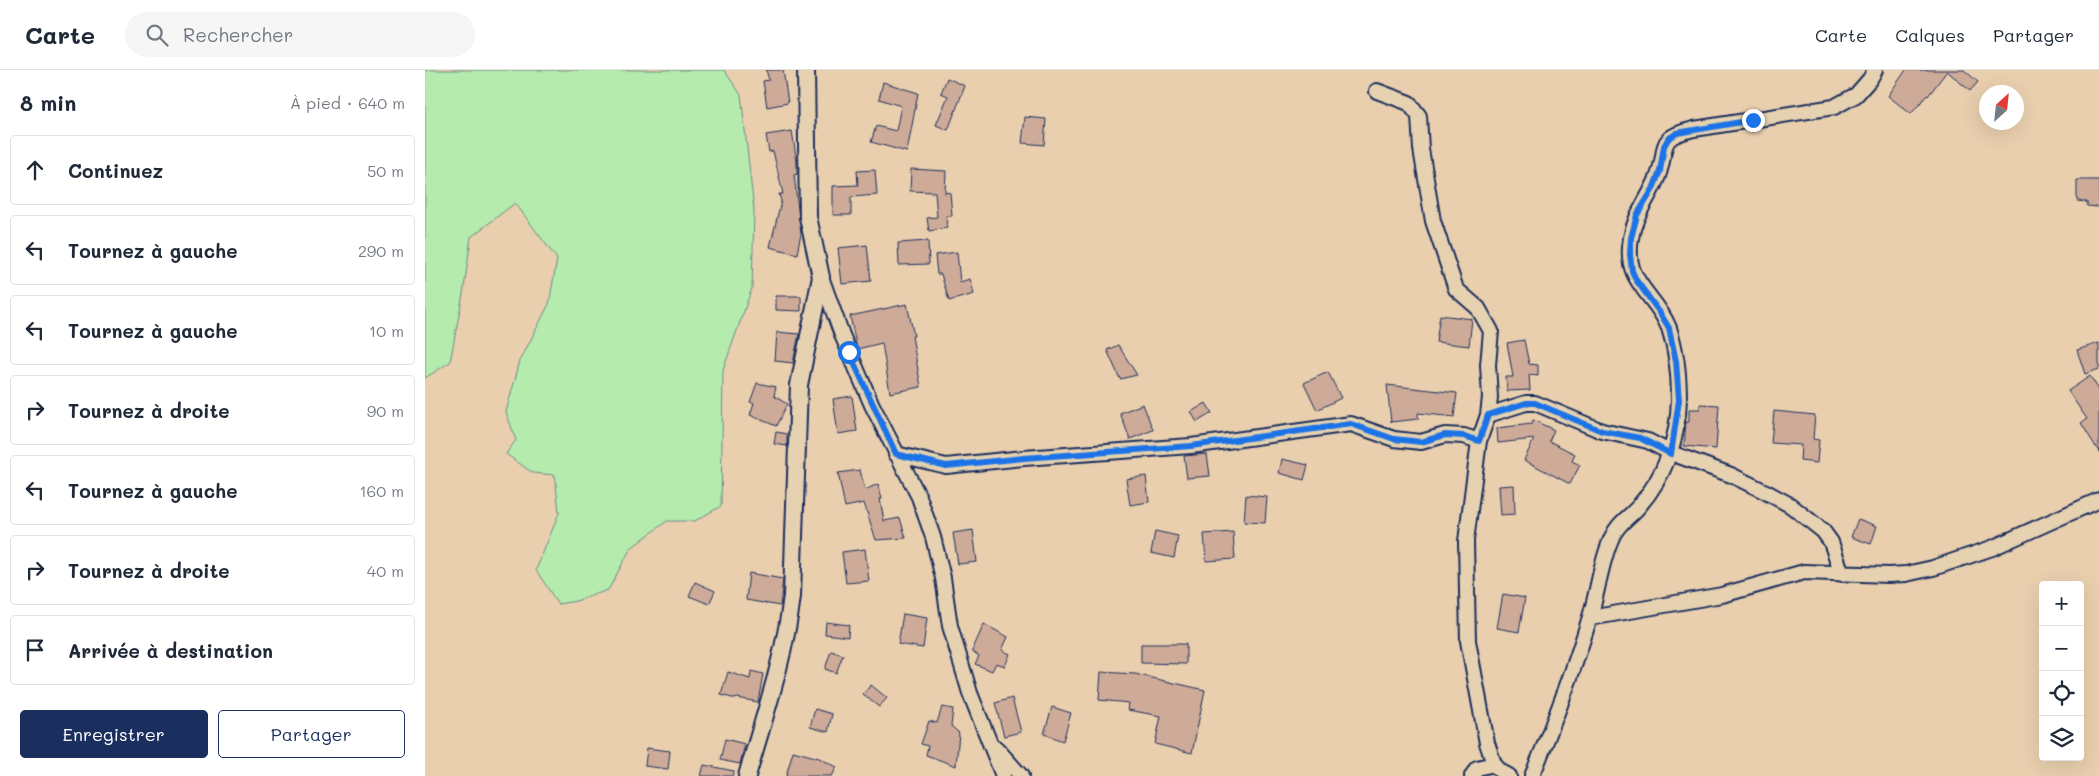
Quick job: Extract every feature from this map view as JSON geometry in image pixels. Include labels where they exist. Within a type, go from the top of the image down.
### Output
[{"type":"street","points":[[806,70],[808,217],[821,277],[842,335],[896,454],[919,497],[933,537],[943,578],[950,626],[970,693],[1003,776]]},
{"type":"street","points":[[1532,776],[1561,706],[1590,618],[1612,535],[1621,522],[1638,508],[1657,482],[1671,454],[1679,400],[1676,361],[1669,328],[1636,280],[1632,271],[1630,254],[1631,238],[1637,215],[1653,189],[1660,171],[1664,146],[1668,139],[1677,133],[1834,107],[1856,96],[1875,70]]},
{"type":"street","points":[[1377,91],[1409,103],[1419,116],[1421,149],[1433,221],[1456,289],[1478,308],[1491,332],[1488,365],[1490,397],[1488,415],[1479,441],[1466,541],[1468,641],[1487,743],[1494,764],[1500,771],[1509,776]]},
{"type":"street","points":[[747,776],[783,653],[789,623],[792,596],[799,385],[821,277]]},
{"type":"street","points":[[1488,415],[1526,403],[1535,403],[1602,431],[1640,438],[1671,454],[1731,475],[1790,506],[1823,531],[1831,542],[1842,574]]},
{"type":"street","points":[[896,454],[946,466],[1024,458],[1191,446],[1351,424],[1394,439],[1421,442],[1445,435],[1464,436],[1479,441]]},
{"type":"street","points":[[1590,618],[1722,595],[1804,572],[1906,574],[1933,568],[1993,548],[2099,500]]},
{"type":"street","points":[[989,740],[1021,776]]},
{"type":"street","points":[[1472,776],[1477,768],[1494,764]]},
{"type":"green space","points":[[425,70],[724,70],[741,95],[754,210],[752,288],[723,370],[721,506],[695,521],[667,521],[631,548],[608,590],[576,601],[558,604],[536,570],[559,513],[555,475],[533,473],[506,454],[516,440],[506,412],[520,361],[549,304],[557,259],[515,203],[471,237],[464,288],[450,362],[425,378]]},
{"type":"building","points":[[766,70],[783,70],[788,103],[767,107],[763,81],[769,80]]},
{"type":"building","points":[[1906,70],[1964,70],[1978,82],[1970,91],[1947,71],[1911,114],[1888,96]]},
{"type":"building","points":[[947,78],[965,86],[948,130],[936,125],[948,96],[941,93]]},
{"type":"building","points":[[883,82],[918,93],[907,152],[871,142],[876,126],[896,131],[901,106],[879,99]]},
{"type":"building","points":[[1025,117],[1046,119],[1044,145],[1022,143]]},
{"type":"building","points":[[792,131],[797,162],[797,174],[794,175],[801,234],[797,254],[770,247],[781,201],[779,194],[783,194],[773,151],[769,152],[766,135]]},
{"type":"building","points":[[911,169],[946,171],[945,193],[950,192],[952,216],[946,216],[947,228],[929,231],[927,218],[937,217],[935,192],[910,191]]},
{"type":"building","points":[[875,170],[877,195],[851,197],[851,215],[833,215],[833,186],[858,185],[857,171]]},
{"type":"building","points":[[2077,180],[2099,180],[2099,207],[2087,206],[2087,202],[2077,201]]},
{"type":"building","points":[[928,241],[929,264],[899,265],[898,243]]},
{"type":"building","points":[[867,245],[871,281],[842,284],[838,248]]},
{"type":"building","points":[[957,252],[960,282],[970,279],[974,294],[949,301],[941,274],[937,274],[935,255]]},
{"type":"building","points":[[776,296],[801,296],[801,311],[776,310]]},
{"type":"building","points":[[907,304],[914,336],[912,336],[921,387],[890,393],[882,343],[857,349],[850,316]]},
{"type":"building","points":[[1440,315],[1472,319],[1469,346],[1436,342]]},
{"type":"building","points":[[777,332],[799,334],[793,363],[775,361]]},
{"type":"building","points":[[1524,340],[1529,364],[1538,365],[1538,376],[1529,375],[1530,390],[1507,391],[1506,377],[1513,377],[1507,343]]},
{"type":"building","points":[[2099,343],[2099,369],[2085,374],[2077,350]]},
{"type":"building","points":[[1118,345],[1137,375],[1120,379],[1107,350]]},
{"type":"building","points":[[1328,372],[1341,398],[1317,410],[1304,383]]},
{"type":"building","points":[[2090,376],[2099,390],[2099,452],[2081,423],[2087,419],[2068,391]]},
{"type":"building","points":[[757,383],[776,387],[774,396],[787,404],[776,426],[750,415],[754,403],[750,402]]},
{"type":"building","points":[[1387,385],[1457,393],[1454,417],[1418,413],[1418,419],[1391,422]]},
{"type":"building","points":[[852,396],[857,431],[838,434],[833,399]]},
{"type":"building","points":[[1206,403],[1212,413],[1197,422],[1191,412]]},
{"type":"building","points":[[1143,404],[1153,430],[1130,439],[1120,413]]},
{"type":"building","points":[[1700,404],[1719,405],[1716,449],[1684,446],[1686,422],[1689,422],[1689,409],[1700,409]]},
{"type":"building","points":[[1774,411],[1815,415],[1813,439],[1819,440],[1817,463],[1800,461],[1801,445],[1771,443]]},
{"type":"building","points":[[1533,420],[1554,430],[1549,441],[1575,454],[1572,461],[1580,465],[1570,484],[1524,460],[1534,439],[1498,443],[1497,428],[1532,424]]},
{"type":"building","points":[[776,432],[787,434],[787,446],[774,444]]},
{"type":"building","points":[[1207,454],[1210,476],[1187,478],[1184,456]]},
{"type":"building","points":[[1282,459],[1308,465],[1304,480],[1279,473]]},
{"type":"building","points":[[860,470],[865,490],[878,484],[882,499],[880,499],[884,521],[900,518],[906,538],[876,540],[864,503],[845,507],[838,473]]},
{"type":"building","points":[[1146,476],[1149,502],[1130,505],[1126,479]]},
{"type":"building","points":[[1514,485],[1515,514],[1501,515],[1499,486]]},
{"type":"building","points":[[1246,495],[1267,497],[1265,523],[1244,522]]},
{"type":"building","points":[[1858,519],[1877,526],[1871,544],[1851,537]]},
{"type":"building","points":[[973,530],[977,562],[958,564],[953,533]]},
{"type":"building","points":[[1155,531],[1178,536],[1174,558],[1151,553]]},
{"type":"building","points":[[1233,532],[1235,559],[1206,561],[1204,534]]},
{"type":"building","points":[[865,549],[869,581],[846,583],[842,552]]},
{"type":"building","points":[[749,573],[783,579],[780,606],[746,600]]},
{"type":"building","points":[[695,582],[715,591],[709,604],[689,596]]},
{"type":"building","points":[[1503,594],[1525,598],[1519,632],[1497,628]]},
{"type":"building","points":[[903,614],[927,618],[923,648],[898,644]]},
{"type":"building","points":[[826,622],[849,625],[848,637],[825,634]]},
{"type":"building","points":[[984,624],[1008,637],[1002,650],[1010,654],[1005,666],[996,663],[992,671],[975,664],[979,656],[972,651]]},
{"type":"building","points":[[1141,644],[1186,644],[1186,664],[1141,663]]},
{"type":"building","points":[[831,651],[843,655],[836,673],[825,669]]},
{"type":"building","points":[[751,671],[763,674],[758,702],[721,695],[728,672],[750,679]]},
{"type":"building","points":[[1101,672],[1135,674],[1205,690],[1192,753],[1155,744],[1161,716],[1128,710],[1129,703],[1099,700]]},
{"type":"building","points":[[871,685],[887,698],[879,707],[863,694]]},
{"type":"building","points":[[1012,698],[1021,732],[1004,736],[995,703]]},
{"type":"building","points":[[942,707],[953,709],[951,726],[959,733],[956,766],[926,755],[928,746],[921,744],[929,721],[937,723]]},
{"type":"building","points":[[1052,707],[1071,713],[1063,741],[1044,734]]},
{"type":"building","points":[[815,709],[832,714],[828,732],[810,727]]},
{"type":"building","points":[[725,739],[745,744],[740,764],[720,760]]},
{"type":"building","points":[[647,748],[670,751],[668,769],[645,766]]},
{"type":"building","points":[[793,751],[819,758],[837,767],[832,776],[786,776]]},
{"type":"building","points":[[704,765],[734,771],[733,776],[701,776]]},
{"type":"route","points":[[849,352],[896,454],[946,466],[1024,458],[1191,446],[1351,424],[1394,439],[1421,442],[1445,435],[1464,436],[1479,441],[1488,415],[1526,403],[1535,403],[1602,431],[1640,438],[1671,454],[1679,400],[1676,361],[1669,328],[1636,280],[1632,271],[1631,238],[1637,215],[1653,189],[1660,171],[1664,146],[1668,139],[1677,133],[1753,120]]}]
